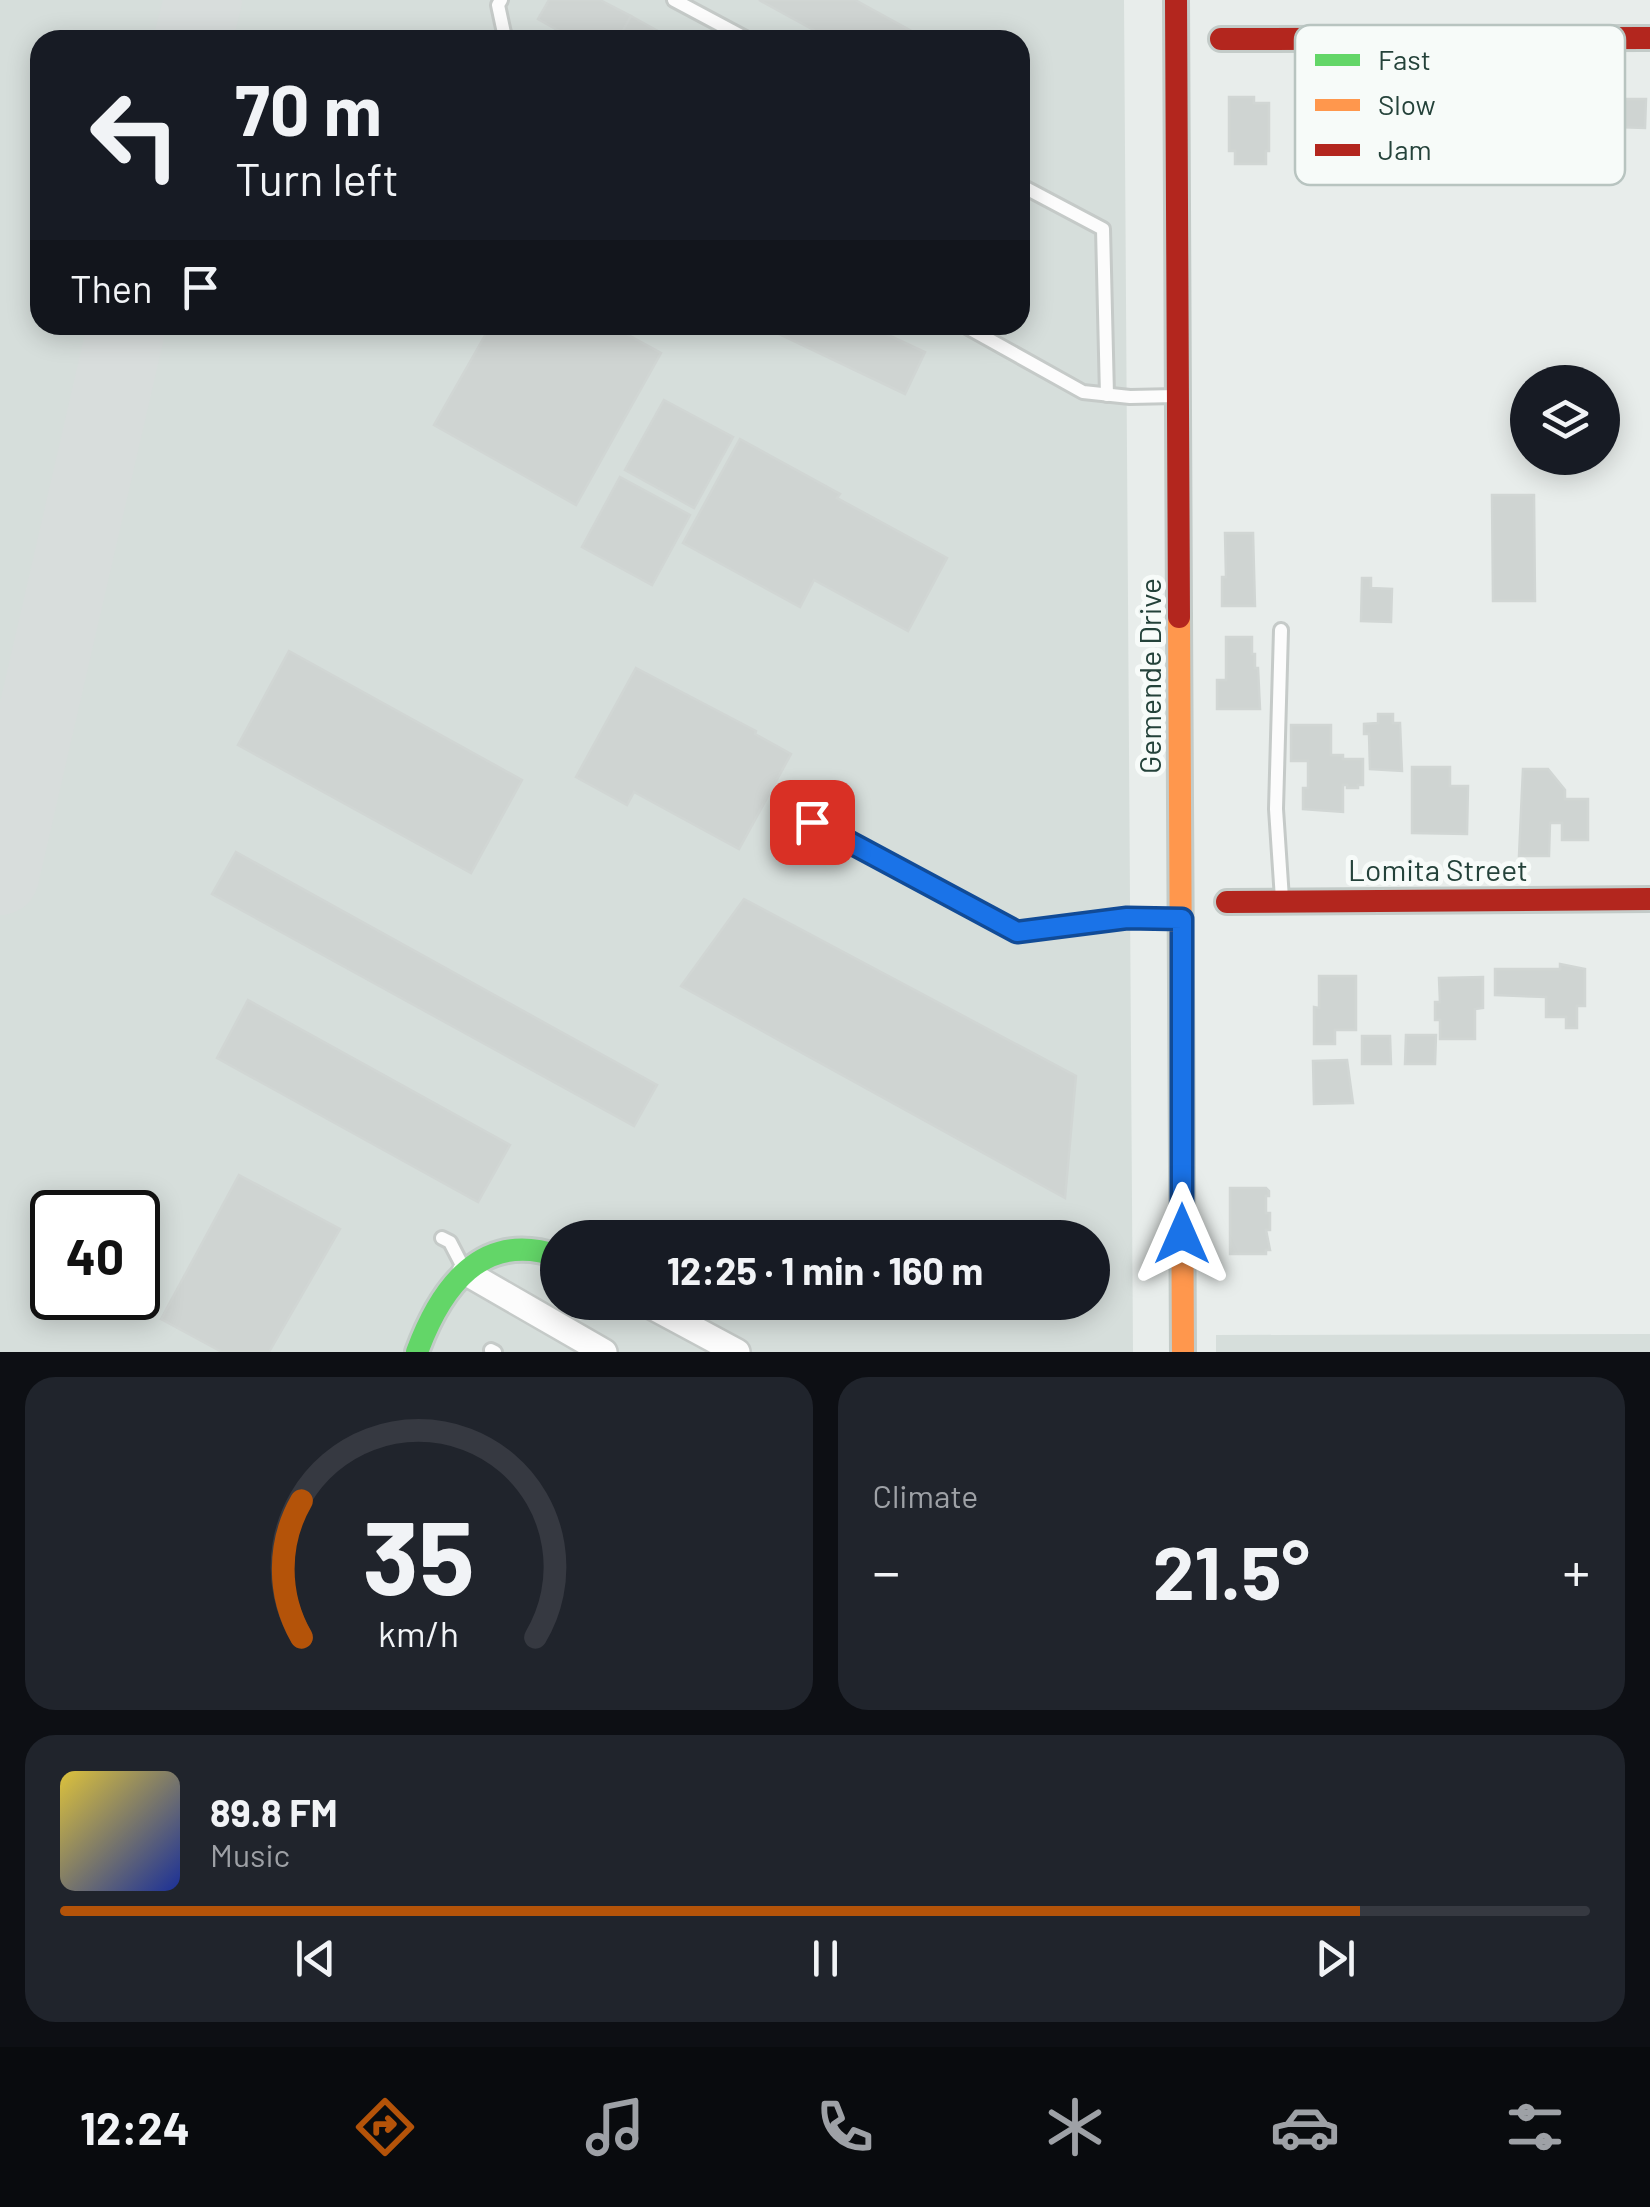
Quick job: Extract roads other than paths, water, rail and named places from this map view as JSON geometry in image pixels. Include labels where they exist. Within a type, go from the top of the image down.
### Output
[{"type":"street","name":"Gemende Drive","points":[[1176,0],[1183,1352]]},
{"type":"street","points":[[1625,38],[1650,38]]},
{"type":"street","points":[[1222,39],[1295,39]]},
{"type":"street","name":"Lomita Street","points":[[1227,902],[1650,899]]},
{"type":"street","points":[[417,1352],[436,1307],[465,1272],[493,1252],[517,1247],[540,1249]]},
{"type":"street","points":[[465,1272],[604,1352]]},
{"type":"street","points":[[677,1320],[737,1352]]},
{"type":"lane","points":[[501,0],[498,5],[503,30]]},
{"type":"lane","points":[[674,0],[730,30]]},
{"type":"lane","points":[[1030,189],[1103,229],[1107,395]]},
{"type":"lane","points":[[982,335],[1083,392],[1179,396]]},
{"type":"lane","points":[[1281,630],[1276,808],[1282,902]]},
{"type":"lane","points":[[812,822],[1017,932],[1127,918],[1182,919]]},
{"type":"lane","points":[[442,1238],[450,1242],[465,1272]]}]
